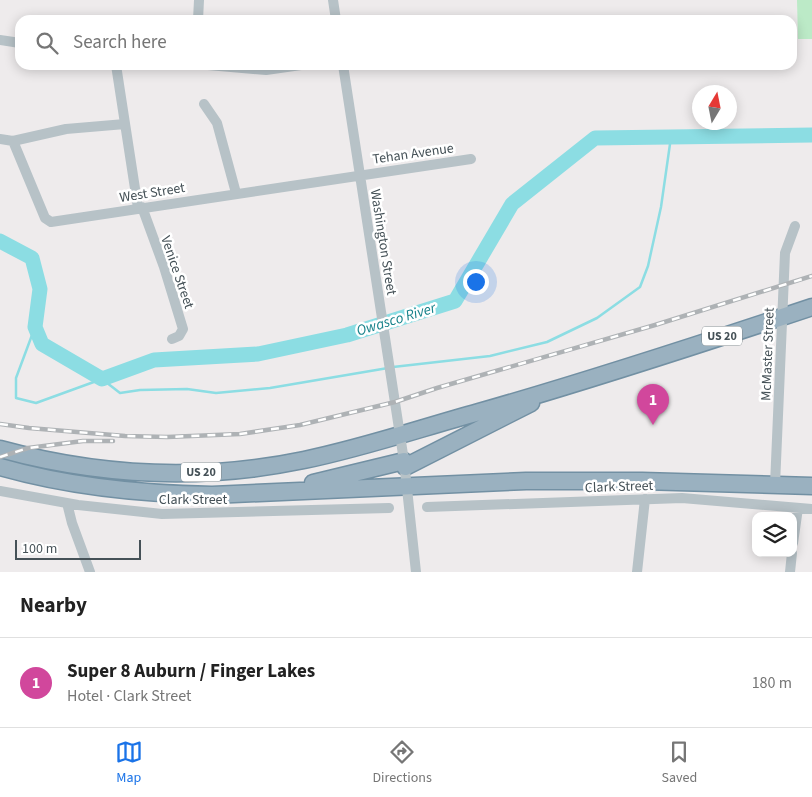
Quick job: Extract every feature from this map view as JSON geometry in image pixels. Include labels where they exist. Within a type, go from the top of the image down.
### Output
[{"type":"highway","name":"US 20","points":[[0,449],[51,461],[119,471],[157,473],[213,472],[305,460],[340,452],[545,393],[812,308]]},
{"type":"highway","points":[[292,490],[310,484],[405,464],[514,413],[545,393]]},
{"type":"highway","name":"US 20","points":[[0,468],[62,483],[141,493],[212,495],[526,481],[812,486]]},
{"type":"street","points":[[198,15],[199,0]]},
{"type":"street","points":[[333,0],[335,15]]},
{"type":"street","points":[[0,40],[15,42]]},
{"type":"street","name":"Venice Street","points":[[117,70],[140,208],[164,268],[183,328],[180,336],[172,339]]},
{"type":"street","name":"Washington Street","points":[[344,70],[405,464],[416,572]]},
{"type":"street","points":[[204,104],[217,123],[236,193]]},
{"type":"street","points":[[0,139],[13,141],[66,129],[125,124]]},
{"type":"street","name":"West Street","points":[[13,141],[45,218],[51,222],[360,175]]},
{"type":"street","name":"Tehan Avenue","points":[[360,175],[471,159]]},
{"type":"street","name":"McMaster Street","points":[[775,485],[785,253],[795,226]]},
{"type":"street","name":"Clark Street","points":[[0,491],[67,503],[162,514],[389,508]]},
{"type":"street","name":"Clark Street","points":[[427,507],[682,498],[812,509]]},
{"type":"street","points":[[637,572],[645,499]]},
{"type":"street","points":[[67,503],[72,523],[90,572]]},
{"type":"street","points":[[797,515],[798,508]]},
{"type":"street","points":[[790,572],[792,557]]},
{"type":"green space","points":[[797,0],[812,0],[812,39],[798,39]]},
{"type":"waterway","name":"Owasco River","points":[[0,241],[32,258],[40,289],[35,327],[42,344],[102,379],[154,360],[258,354],[347,335],[455,301],[512,204],[595,138],[812,135]]},
{"type":"waterway","points":[[393,367],[490,356],[547,342],[597,318],[640,287],[648,266],[661,207],[671,137]]},
{"type":"waterway","points":[[35,327],[16,378],[16,398],[36,403],[102,379],[120,393],[140,390],[187,389],[216,393],[270,388],[388,368]]},
{"type":"railway","points":[[0,424],[125,436],[167,437],[240,434],[300,425],[395,402],[812,276]]},
{"type":"railway","points":[[0,457],[28,448],[83,441],[113,441]]},
{"type":"place","name":"Super 8 Auburn / Finger Lakes","points":[[653,425]]}]
